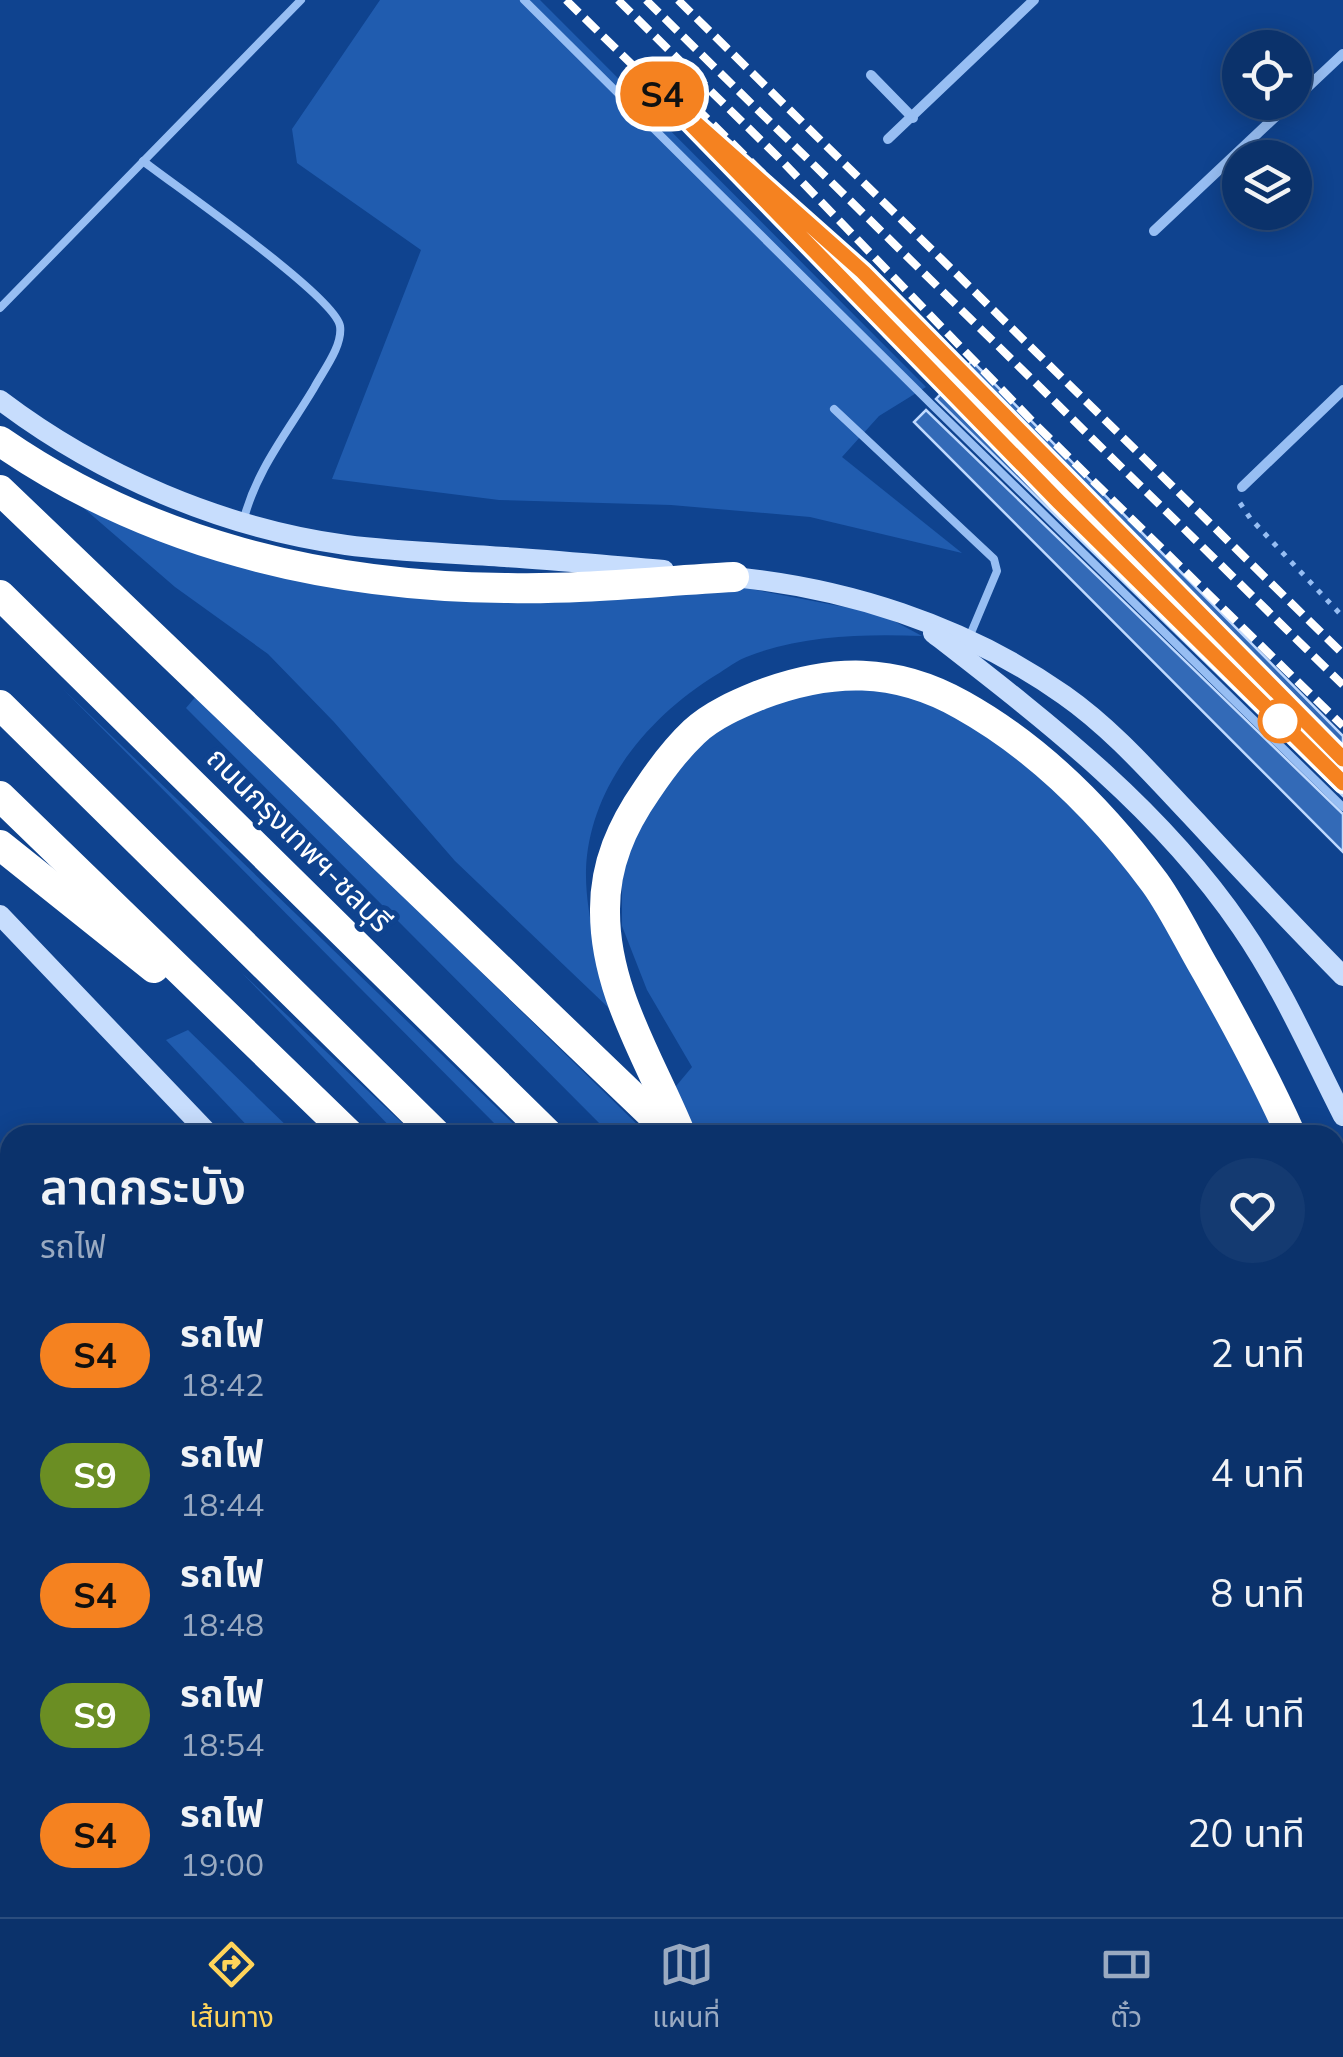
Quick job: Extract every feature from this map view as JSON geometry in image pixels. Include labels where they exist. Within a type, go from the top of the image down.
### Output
[{"type":"highway","points":[[0,441],[81,490],[146,521],[238,553],[338,576],[508,588],[734,576]]},
{"type":"highway","points":[[0,490],[663,1125]]},
{"type":"highway","name":"ถนนกรุงเทพฯ-ชลบุรี","points":[[0,595],[539,1125]]},
{"type":"highway","points":[[676,1125],[641,1050],[608,962],[605,906],[612,856],[626,820],[663,766],[696,729],[736,705],[828,675],[887,676],[927,687],[964,706],[1050,766],[1101,818],[1156,885],[1260,1065],[1287,1125]]},
{"type":"highway","points":[[0,705],[426,1125]]},
{"type":"highway","points":[[0,796],[340,1125]]},
{"type":"highway","points":[[0,845],[279,1066]]},
{"type":"main road","points":[[0,400],[39,430],[96,462],[158,492],[242,522],[343,545],[734,576],[807,588],[911,616],[968,640],[1049,685],[1104,728],[1343,976]]},
{"type":"main road","points":[[911,616],[1021,701],[1130,794],[1190,861],[1242,928],[1343,1116]]},
{"type":"main road","points":[[0,915],[200,1125]]},
{"type":"street","points":[[888,140],[1034,0]]},
{"type":"street","points":[[1312,83],[1343,54]]},
{"type":"street","points":[[870,75],[913,118]]},
{"type":"street","points":[[1154,231],[1273,120]]},
{"type":"street","points":[[1242,487],[1343,390]]},
{"type":"lane","points":[[0,308],[301,0]]},
{"type":"lane","points":[[524,0],[1343,806]]},
{"type":"lane","points":[[143,161],[314,292],[338,319],[338,344],[264,466],[242,522]]},
{"type":"lane","points":[[834,409],[994,559],[997,571],[968,640]]},
{"type":"path","points":[[1242,487],[1237,498],[1250,518],[1343,617]]},
{"type":"shaded area","points":[[380,0],[540,0],[926,387],[879,416],[842,457],[962,553],[810,517],[671,505],[499,500],[332,479],[421,250],[297,163],[292,129]]},
{"type":"shaded area","points":[[65,492],[265,572],[740,587],[881,614],[922,636],[834,637],[749,656],[691,692],[646,733],[627,757],[598,810],[586,870],[591,924],[613,1012],[455,861],[334,722],[268,654],[175,587]]},
{"type":"shaded area","points":[[839,684],[938,701],[1047,776],[1167,918],[1273,1125],[644,1125],[692,1067],[647,990],[622,926],[622,883],[629,842],[687,754],[740,713]]},
{"type":"shaded area","points":[[63,689],[515,1125],[496,1125]]},
{"type":"shaded area","points":[[197,695],[638,1125],[601,1125],[186,708]]},
{"type":"shaded area","points":[[242,973],[404,1125],[388,1125]]},
{"type":"shaded area","points":[[188,1030],[286,1125],[247,1125],[166,1040]]},
{"type":"building","points":[[972,361],[1343,736],[1343,796],[936,399]]},
{"type":"building","points":[[926,410],[1343,814],[1343,852],[914,422]]},
{"type":"railway","points":[[566,0],[1059,502],[1343,783]]},
{"type":"railway","points":[[618,0],[779,158],[1034,423],[1343,726]]},
{"type":"railway","points":[[646,0],[1343,685]]},
{"type":"railway","points":[[678,0],[1343,654]]},
{"type":"railway","points":[[676,88],[1343,759]]},
{"type":"train","name":"S4","points":[[1343,759],[863,272],[656,88],[1059,502],[1343,783]]}]
